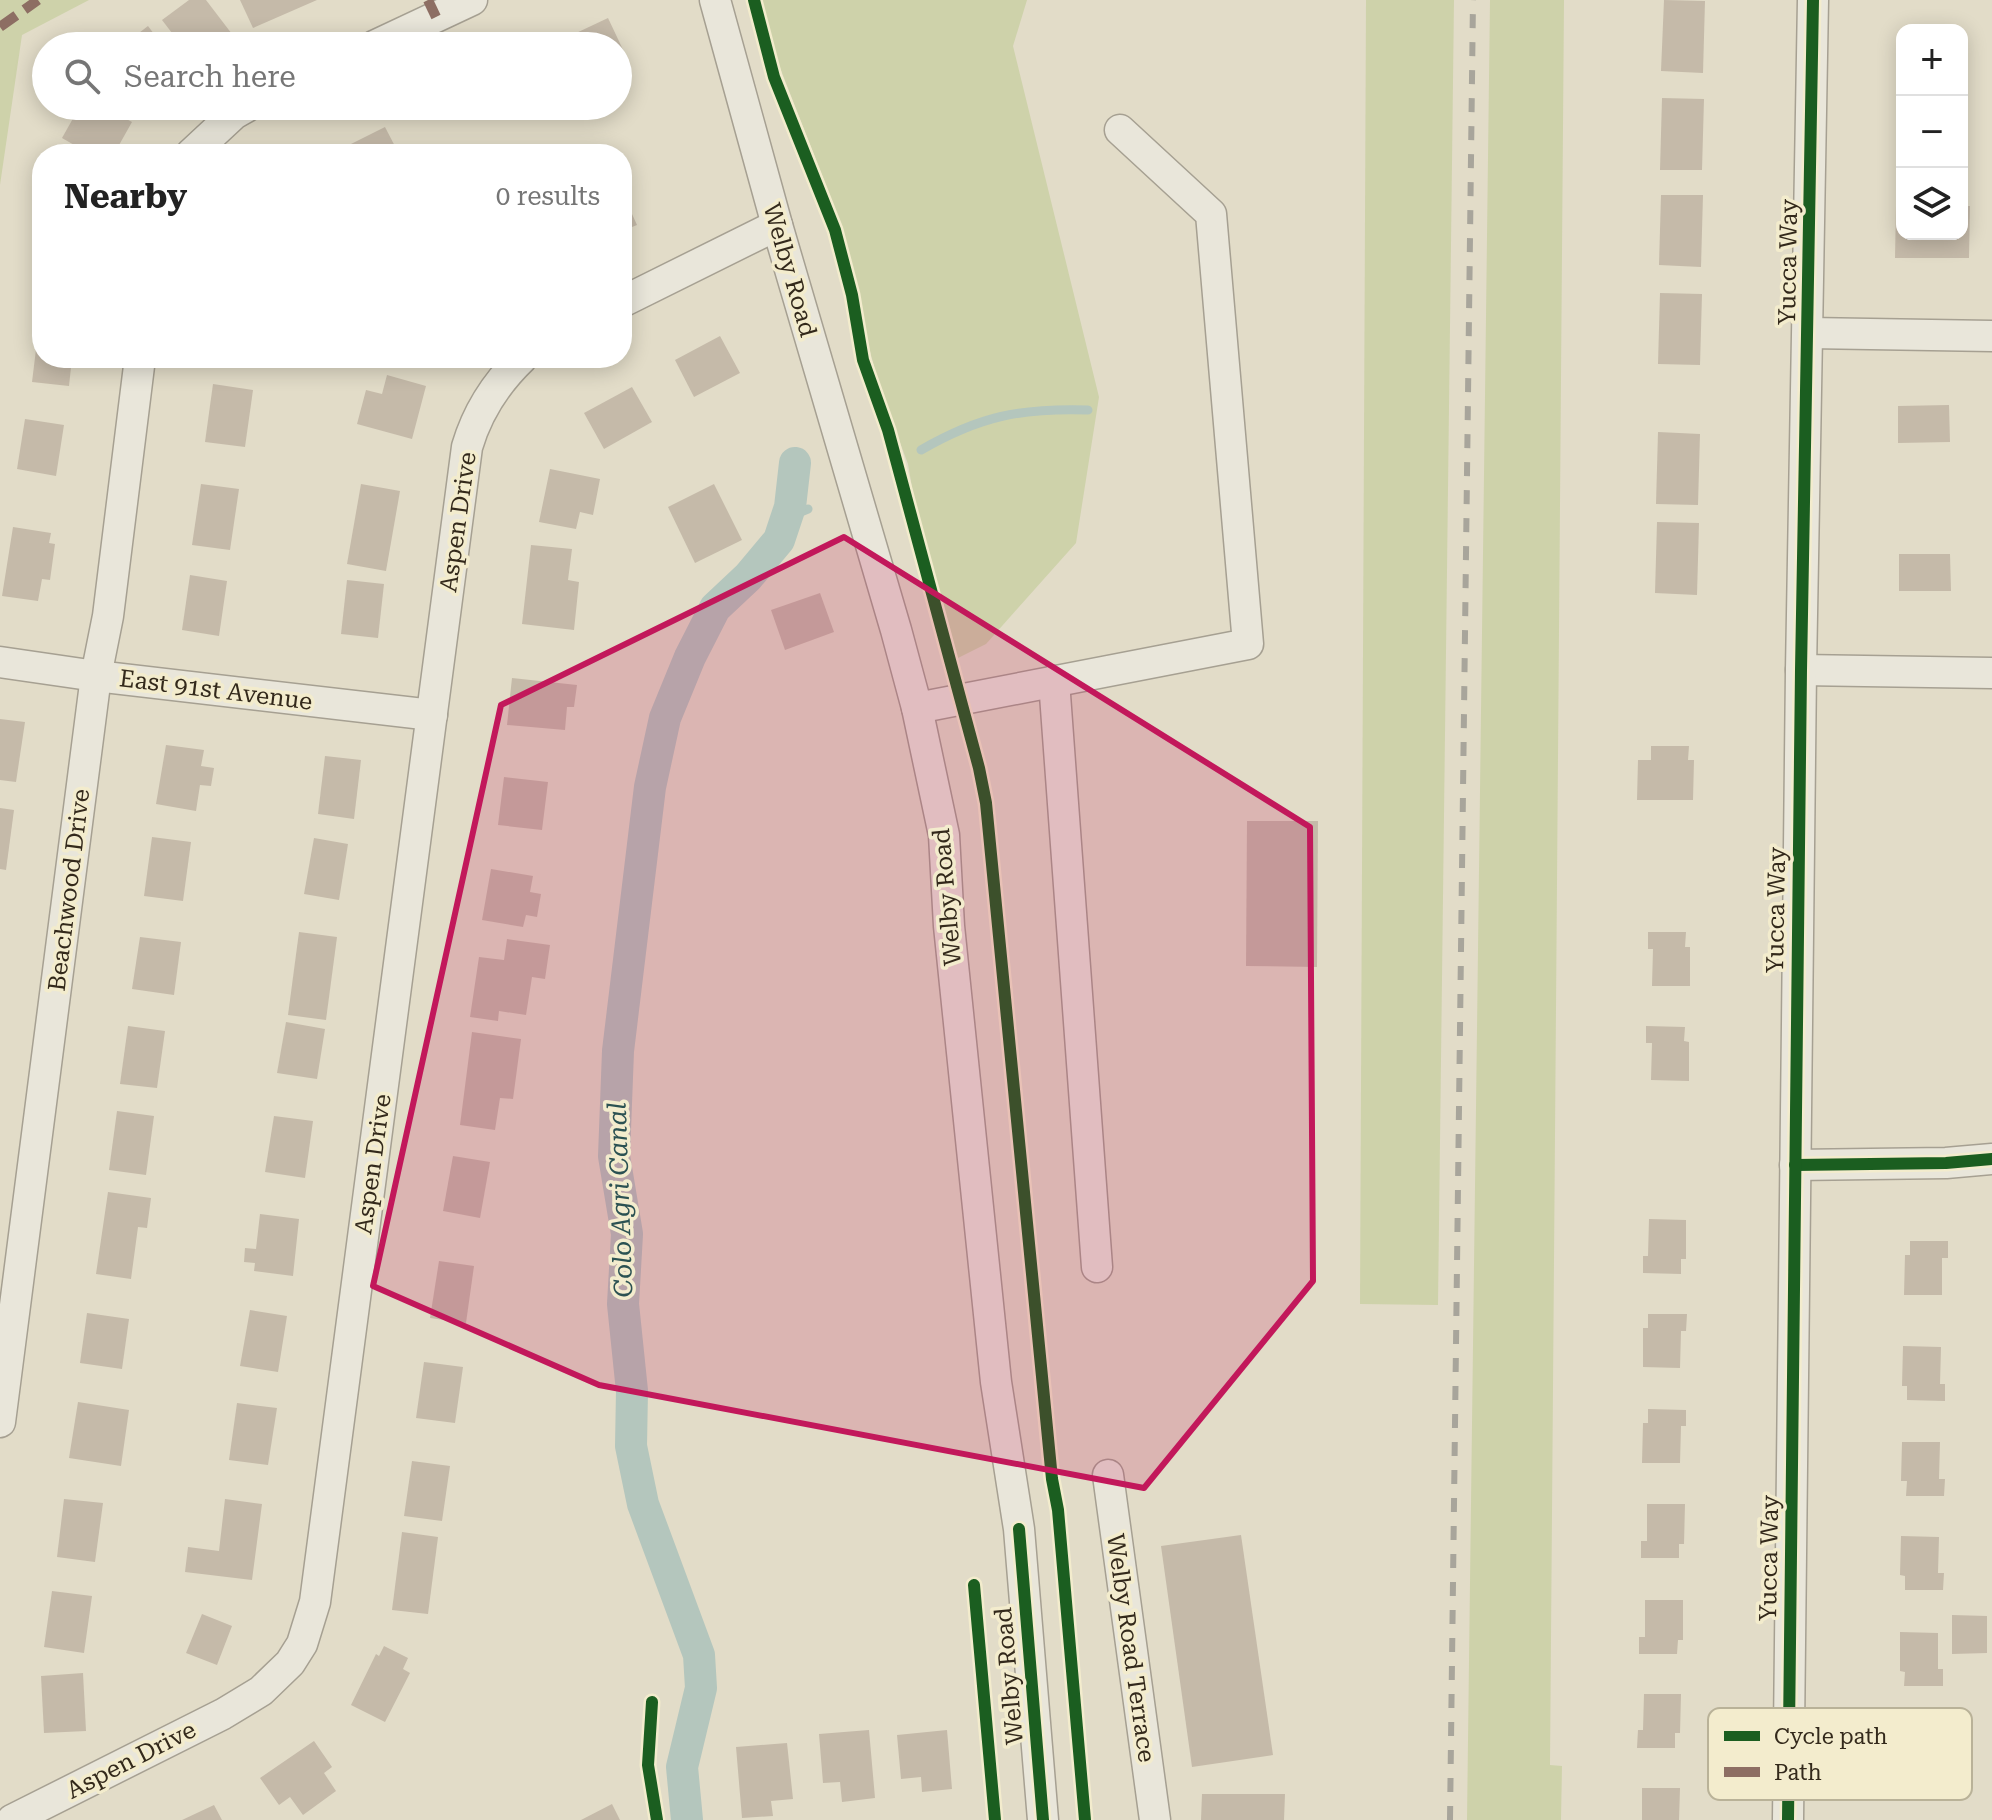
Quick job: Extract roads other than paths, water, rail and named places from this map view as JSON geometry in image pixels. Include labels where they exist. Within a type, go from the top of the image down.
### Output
[{"type":"street","points":[[404,32],[472,0]]},
{"type":"street","name":"Welby Road","points":[[715,0],[917,708],[944,835],[949,926],[996,1382],[1019,1529],[1043,1820]]},
{"type":"street","name":"Yucca Way","points":[[1789,1708],[1801,670],[1813,0]]},
{"type":"street","points":[[202,144],[228,120]]},
{"type":"street","points":[[917,708],[1248,644],[1211,214],[1120,130]]},
{"type":"street","points":[[632,297],[777,225]]},
{"type":"street","points":[[1809,333],[1992,336]]},
{"type":"street","name":"Beachwood Drive","points":[[0,1422],[139,368]]},
{"type":"street","name":"Aspen Drive","points":[[12,1820],[223,1714],[261,1691],[290,1663],[310,1624],[467,447],[484,406],[511,368]]},
{"type":"street","name":"East 91st Avenue","points":[[0,662],[432,715]]},
{"type":"street","points":[[1801,670],[1992,673]]},
{"type":"street","points":[[1054,681],[1097,1267]]},
{"type":"street","points":[[1795,1165],[1946,1163],[1992,1159]]},
{"type":"street","name":"Welby Road Terrace","points":[[1108,1475],[1155,1820]]},
{"type":"street","name":"Yucca Way","points":[[1788,1800],[1788,1820]]},
{"type":"waterway","points":[[921,450],[962,429],[1001,416],[1088,410]]},
{"type":"waterway","name":"Colo Agri Canal","points":[[687,1820],[682,1767],[701,1688],[699,1655],[643,1504],[631,1446],[632,1391],[623,1304],[627,1234],[614,1156],[618,1051],[650,787],[665,718],[690,657],[715,608],[748,577],[779,540],[790,507],[795,463]]},
{"type":"waterway","points":[[786,518],[808,509]]},
{"type":"railway","points":[[1450,1820],[1473,0]]}]
